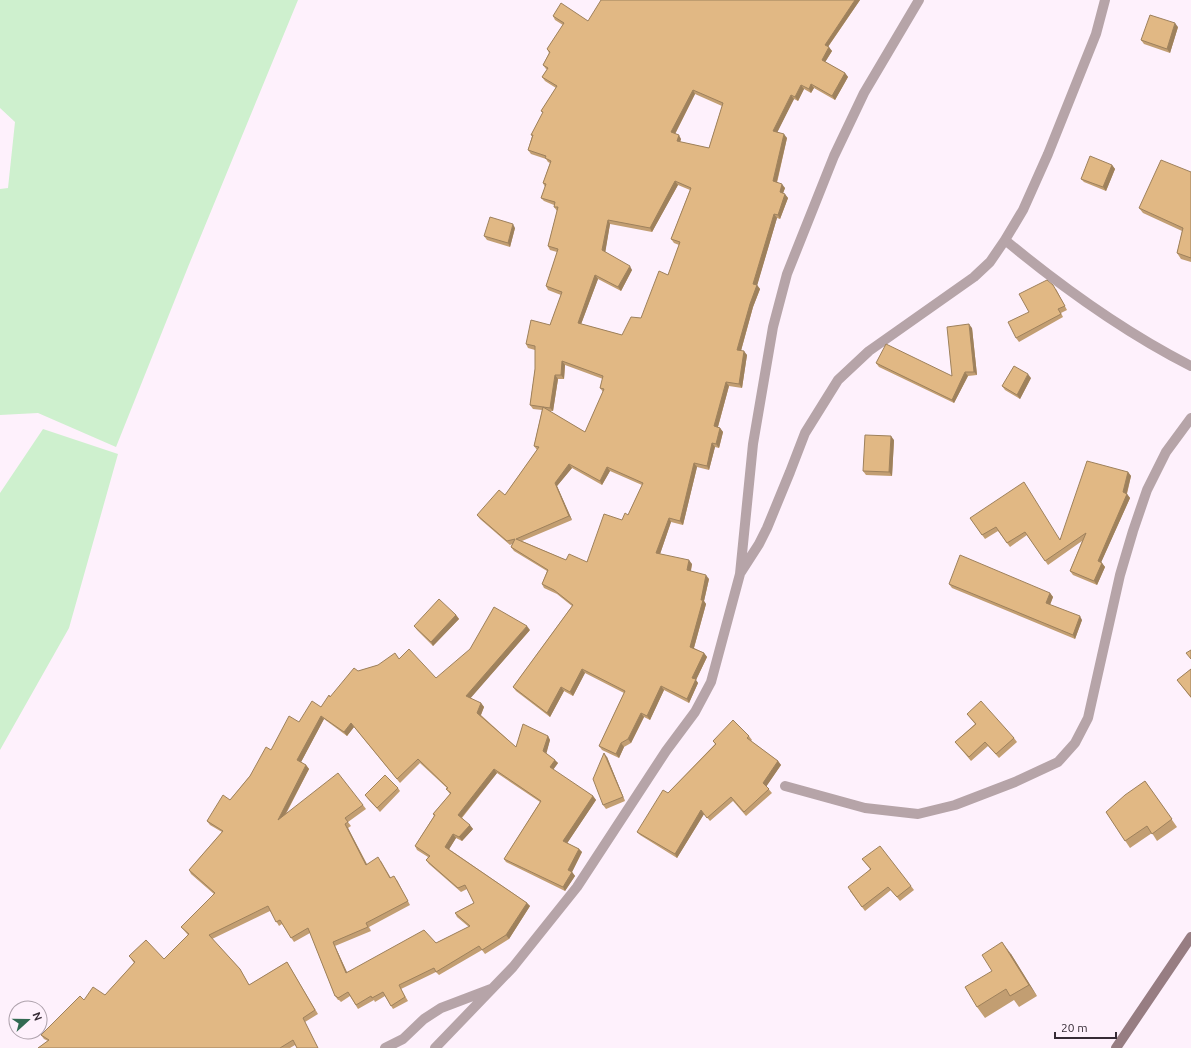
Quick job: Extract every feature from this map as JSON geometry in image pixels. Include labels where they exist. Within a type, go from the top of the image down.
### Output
[{"type":"main road","points":[[1116,1048],[1191,937]]},
{"type":"street","points":[[435,1048],[494,988],[539,936],[576,887],[666,751],[695,712],[711,682],[740,574],[753,444],[772,327],[787,274],[834,156],[864,93],[919,0]]},
{"type":"street","points":[[740,574],[767,528],[805,433],[838,380],[870,351],[974,277],[990,262],[1005,240],[1023,210],[1048,154],[1093,41],[1105,0]]},
{"type":"street","points":[[1005,240],[1046,274],[1115,322],[1191,366]]},
{"type":"street","points":[[785,786],[865,808],[918,814],[955,805],[1015,782],[1058,762],[1075,743],[1088,718],[1120,576],[1133,530],[1147,490],[1166,452],[1191,418]]},
{"type":"street","points":[[385,1048],[403,1038],[424,1019],[441,1008],[494,988]]},
{"type":"green space","points":[[0,0],[298,0],[116,447],[38,413],[0,415],[0,189],[8,188],[15,122],[0,108]]},
{"type":"green space","points":[[43,429],[118,454],[69,628],[0,750],[0,493]]},
{"type":"building","points":[[601,0],[855,0],[825,45],[829,47],[822,60],[845,73],[832,96],[811,84],[809,89],[801,85],[795,97],[791,95],[773,131],[784,134],[773,181],[782,184],[780,192],[785,194],[778,215],[774,214],[753,284],[757,285],[737,350],[744,351],[739,384],[726,382],[714,426],[720,428],[716,444],[712,443],[707,466],[694,463],[680,521],[669,518],[656,553],[689,560],[687,570],[706,575],[701,600],[703,600],[690,647],[704,653],[692,678],[696,679],[687,699],[661,686],[647,716],[641,713],[628,739],[621,743],[616,754],[599,746],[625,691],[582,669],[570,692],[561,687],[547,713],[513,687],[573,605],[554,590],[542,584],[548,570],[511,547],[515,539],[507,541],[477,515],[499,490],[505,495],[539,447],[534,446],[543,407],[585,432],[604,389],[600,388],[603,376],[562,361],[561,375],[555,375],[550,408],[530,405],[535,369],[535,346],[526,344],[531,320],[550,325],[562,292],[546,286],[558,249],[548,246],[558,207],[554,207],[555,202],[541,198],[546,184],[543,183],[551,161],[545,158],[546,156],[528,150],[533,135],[531,135],[543,112],[541,111],[557,86],[542,77],[548,68],[543,65],[550,52],[547,49],[564,23],[553,16],[561,3],[588,21]],"holes":[[[693,90],[723,103],[709,148],[677,141],[679,135],[671,132]],[[675,181],[691,188],[671,239],[680,242],[668,275],[659,271],[641,318],[631,317],[622,335],[578,323],[595,275],[618,287],[630,266],[602,250],[608,220],[650,228]],[[569,464],[600,481],[607,467],[643,483],[628,515],[625,513],[622,520],[604,514],[587,562],[569,554],[566,560],[516,539],[569,516],[555,483]]]},
{"type":"building","points":[[1150,15],[1175,23],[1167,49],[1141,40]]},
{"type":"building","points":[[1090,156],[1112,165],[1103,187],[1081,179]]},
{"type":"building","points":[[1161,160],[1191,172],[1191,258],[1177,253],[1183,228],[1139,208]]},
{"type":"building","points":[[490,217],[513,224],[508,243],[484,236]]},
{"type":"building","points":[[1047,280],[1053,285],[1065,306],[1058,309],[1061,314],[1016,338],[1008,322],[1029,312],[1019,294]]},
{"type":"building","points":[[969,324],[974,372],[965,372],[952,400],[876,363],[886,344],[952,376],[947,327]]},
{"type":"building","points":[[1014,366],[1028,374],[1017,395],[1002,386]]},
{"type":"building","points":[[865,435],[891,436],[889,472],[863,471]]},
{"type":"building","points":[[1087,461],[1128,472],[1123,492],[1127,494],[1098,561],[1102,563],[1094,581],[1070,571],[1086,533],[1045,561],[1025,532],[1007,543],[996,527],[982,535],[970,518],[1024,482],[1060,540]]},
{"type":"building","points":[[960,555],[1050,593],[1046,603],[1080,616],[1073,635],[949,584]]},
{"type":"building","points":[[439,599],[456,615],[431,642],[414,626]]},
{"type":"building","points":[[494,607],[527,626],[466,696],[481,703],[477,713],[516,747],[523,724],[548,736],[543,751],[555,760],[550,767],[593,796],[563,841],[579,849],[568,870],[572,872],[563,887],[504,859],[541,801],[494,769],[458,815],[470,825],[459,837],[453,834],[445,847],[527,903],[506,935],[482,950],[479,946],[436,972],[434,968],[399,985],[405,997],[391,1006],[383,992],[372,998],[371,996],[356,1005],[348,992],[338,998],[335,996],[308,928],[291,938],[280,920],[276,922],[268,906],[209,935],[240,969],[249,985],[287,962],[315,1010],[303,1018],[318,1048],[297,1048],[293,1040],[280,1048],[38,1048],[49,1040],[48,1028],[80,996],[84,1000],[93,987],[105,995],[135,962],[129,956],[146,940],[164,959],[189,934],[181,927],[215,893],[189,870],[223,831],[207,821],[223,795],[230,800],[250,776],[266,747],[271,750],[289,716],[299,722],[312,701],[321,707],[329,695],[330,697],[354,668],[358,671],[378,665],[395,653],[399,659],[409,649],[436,678],[470,649]],"holes":[[[321,716],[344,732],[351,723],[397,779],[418,759],[448,788],[446,789],[451,793],[433,814],[435,815],[415,846],[430,856],[426,860],[458,888],[465,885],[474,903],[455,913],[470,926],[436,943],[424,930],[346,973],[333,942],[368,927],[366,923],[408,901],[394,876],[390,878],[378,857],[366,865],[345,824],[348,822],[345,818],[363,805],[338,773],[278,820],[306,765],[297,760]]]},
{"type":"building","points":[[1191,650],[1191,659],[1186,653]]},
{"type":"building","points":[[1191,669],[1191,697],[1177,680]]},
{"type":"building","points":[[981,701],[1014,738],[996,754],[985,742],[969,757],[955,742],[976,724],[967,714]]},
{"type":"building","points":[[733,720],[749,736],[747,738],[778,761],[763,783],[769,789],[744,812],[731,797],[707,818],[701,810],[675,854],[637,832],[663,790],[668,793],[716,744],[713,741]]},
{"type":"building","points":[[604,753],[623,797],[603,805],[593,779]]},
{"type":"building","points":[[385,775],[398,788],[377,808],[365,795]]},
{"type":"building","points":[[1145,781],[1172,819],[1152,834],[1147,826],[1125,841],[1106,812],[1125,795]]},
{"type":"building","points":[[880,846],[911,886],[897,897],[888,887],[862,907],[848,887],[871,869],[862,859]]},
{"type":"building","points":[[1002,942],[1029,985],[1010,996],[1006,989],[977,1007],[965,987],[992,971],[982,955]]}]
